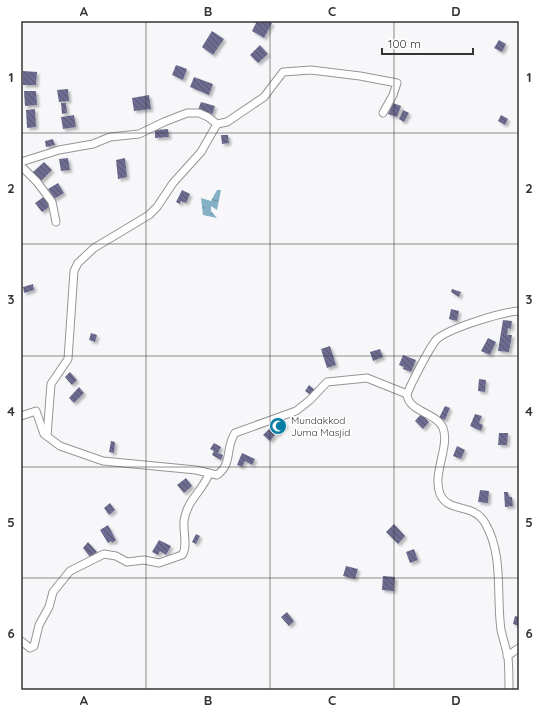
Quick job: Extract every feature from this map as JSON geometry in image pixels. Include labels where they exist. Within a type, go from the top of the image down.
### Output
[{"type":"street","points":[[47,436],[51,384],[68,358],[74,271],[78,263],[94,248],[149,215],[172,183],[202,152],[217,124],[226,122],[264,97],[283,72],[311,70],[360,76],[397,83],[393,95],[383,113]]},
{"type":"street","points":[[21,162],[59,150],[93,144],[110,137],[139,134],[188,113],[199,113],[208,117],[217,124]]},
{"type":"street","points":[[21,166],[37,182],[52,202],[56,222]]},
{"type":"street","points":[[406,394],[437,340],[470,324],[510,312],[519,311]]},
{"type":"street","points":[[21,416],[36,411],[44,434],[60,446],[103,461],[196,470],[217,475],[226,466],[229,458],[230,439],[235,433],[296,411],[310,400],[327,382],[366,378],[406,394],[409,401],[416,408],[436,420],[443,428],[444,438],[437,484],[444,502],[450,506],[468,509],[479,514],[486,524],[496,552],[501,630],[507,656],[510,690]]},
{"type":"street","points":[[21,641],[30,648],[34,646],[40,625],[49,607],[53,592],[70,572],[81,565],[104,554],[116,556],[127,562],[144,560],[159,563],[182,555],[185,549],[183,533],[189,503],[203,487],[209,474]]},
{"type":"street","points":[[507,656],[519,648]]},
{"type":"water","points":[[217,190],[221,190],[217,210],[211,206],[211,211],[217,218],[203,215],[201,198],[211,201]]},
{"type":"building","points":[[257,21],[267,21],[272,23],[264,38],[252,31]]},
{"type":"building","points":[[212,31],[224,39],[213,55],[202,47]]},
{"type":"building","points":[[499,40],[506,44],[502,52],[494,48]]},
{"type":"building","points":[[260,45],[268,54],[258,63],[250,55]]},
{"type":"building","points":[[176,65],[187,69],[183,80],[172,75]]},
{"type":"building","points":[[23,71],[37,72],[36,85],[23,85]]},
{"type":"building","points":[[194,77],[213,84],[209,95],[190,87]]},
{"type":"building","points":[[68,89],[69,101],[59,102],[57,90]]},
{"type":"building","points":[[24,91],[36,91],[37,105],[25,106]]},
{"type":"building","points":[[149,95],[151,109],[134,111],[132,98]]},
{"type":"building","points":[[201,102],[215,106],[212,115],[198,110]]},
{"type":"building","points":[[61,103],[66,103],[67,113],[62,114]]},
{"type":"building","points":[[393,103],[401,106],[397,117],[388,114]]},
{"type":"building","points":[[35,109],[36,127],[27,128],[26,110]]},
{"type":"building","points":[[403,110],[409,113],[404,122],[399,119]]},
{"type":"building","points":[[74,115],[76,127],[63,129],[61,117]]},
{"type":"building","points":[[501,115],[508,119],[505,125],[498,121]]},
{"type":"building","points":[[168,129],[169,137],[155,138],[155,130]]},
{"type":"building","points":[[221,135],[228,135],[229,143],[222,144]]},
{"type":"building","points":[[53,139],[55,145],[46,147],[45,141]]},
{"type":"building","points":[[68,158],[70,170],[61,171],[59,159]]},
{"type":"building","points":[[125,158],[127,177],[118,179],[116,160]]},
{"type":"building","points":[[44,162],[52,170],[41,181],[33,172]]},
{"type":"building","points":[[58,183],[64,193],[54,199],[48,189]]},
{"type":"building","points":[[182,190],[190,194],[186,203],[181,201],[180,204],[176,202]]},
{"type":"building","points":[[45,196],[52,205],[42,212],[35,203]]},
{"type":"building","points":[[33,284],[34,290],[24,293],[23,287]]},
{"type":"building","points":[[452,289],[461,292],[459,297],[451,292]]},
{"type":"building","points":[[451,309],[459,311],[457,321],[449,319]]},
{"type":"building","points":[[503,320],[512,321],[511,329],[508,328],[507,335],[512,335],[509,352],[498,351]]},
{"type":"building","points":[[91,333],[97,335],[95,342],[89,340]]},
{"type":"building","points":[[488,338],[496,342],[490,355],[481,351]]},
{"type":"building","points":[[330,346],[336,365],[327,368],[321,349]]},
{"type":"building","points":[[380,349],[383,357],[373,361],[370,352]]},
{"type":"building","points":[[403,355],[416,360],[411,372],[403,369],[404,367],[399,365]]},
{"type":"building","points":[[70,372],[77,380],[72,385],[65,377]]},
{"type":"building","points":[[479,379],[486,380],[485,392],[478,391]]},
{"type":"building","points":[[309,385],[315,390],[311,395],[305,391]]},
{"type":"building","points":[[79,387],[84,393],[74,403],[69,398]]},
{"type":"building","points":[[445,406],[450,408],[445,420],[439,418]]},
{"type":"building","points":[[421,414],[429,422],[423,429],[415,421]]},
{"type":"building","points":[[475,414],[482,416],[479,423],[483,425],[481,431],[470,426]]},
{"type":"building","name":"Mundakkod Juma Masjid","points":[[281,419],[286,425],[277,435],[269,428],[276,420]]},
{"type":"building","points":[[269,429],[275,435],[270,441],[263,435]]},
{"type":"building","points":[[499,433],[508,433],[507,445],[498,445]]},
{"type":"building","points":[[111,441],[115,442],[114,453],[109,452]]},
{"type":"building","points":[[214,443],[221,447],[218,453],[223,455],[221,460],[212,455],[214,451],[210,449]]},
{"type":"building","points":[[457,446],[465,450],[461,459],[453,456]]},
{"type":"building","points":[[242,453],[255,459],[252,465],[245,461],[242,467],[237,465]]},
{"type":"building","points":[[186,478],[192,486],[184,493],[177,485]]},
{"type":"building","points":[[480,490],[489,491],[488,503],[478,502]]},
{"type":"building","points":[[504,492],[508,492],[509,497],[512,497],[513,506],[505,507]]},
{"type":"building","points":[[110,503],[115,510],[109,515],[104,508]]},
{"type":"building","points":[[394,524],[405,536],[398,544],[386,532]]},
{"type":"building","points":[[108,525],[116,540],[112,543],[111,541],[108,543],[100,530]]},
{"type":"building","points":[[196,534],[200,536],[196,544],[192,542]]},
{"type":"building","points":[[159,540],[171,546],[166,555],[160,551],[158,555],[152,552]]},
{"type":"building","points":[[88,542],[97,552],[90,557],[83,548]]},
{"type":"building","points":[[414,549],[418,560],[410,563],[406,552]]},
{"type":"building","points":[[346,566],[358,569],[355,579],[343,576]]},
{"type":"building","points":[[383,576],[395,577],[394,591],[382,590]]},
{"type":"building","points":[[287,612],[294,621],[289,626],[281,617]]},
{"type":"building","points":[[515,616],[519,617],[519,626],[513,624]]},
{"type":"place","name":"Mundakkod Juma Masjid","points":[[278,426]]}]
